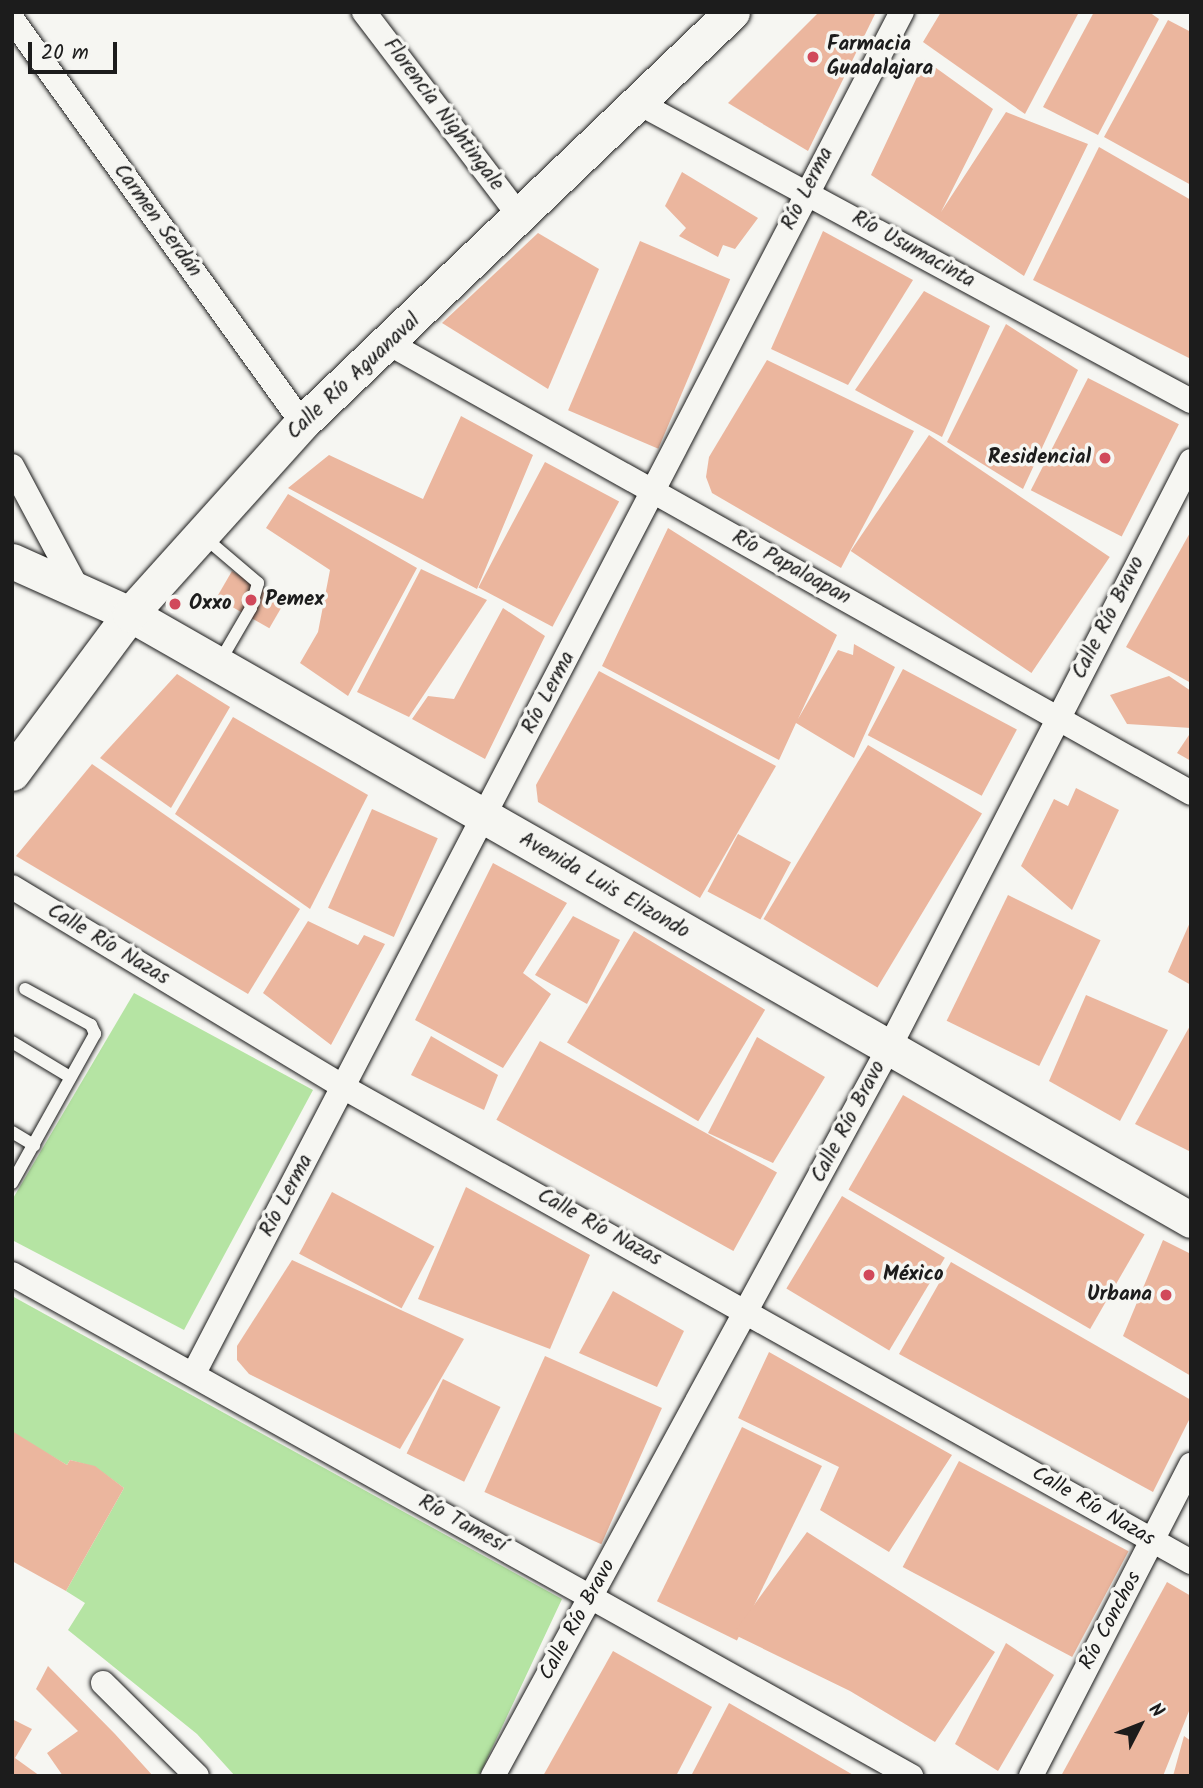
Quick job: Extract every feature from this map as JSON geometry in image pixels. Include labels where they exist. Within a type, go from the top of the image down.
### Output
[{"type":"street","name":"Florencia Nightingale","points":[[364,12],[521,218]]},
{"type":"street","name":"Calle Río Aguanaval","points":[[12,773],[130,614],[302,422],[390,344],[521,218],[635,101],[732,12]]},
{"type":"street","name":"Río Lerma","points":[[194,1373],[483,816],[656,493],[805,191],[902,12]]},
{"type":"street","name":"Carmen Serdán","points":[[12,19],[302,422]]},
{"type":"street","name":"Río Usumacinta","points":[[635,101],[1191,401]]},
{"type":"street","name":"Río Papaloapan","points":[[390,344],[1058,716],[1191,793]]},
{"type":"street","name":"Calle Río Bravo","points":[[492,1776],[890,1046],[1191,461]]},
{"type":"street","points":[[12,466],[76,586]]},
{"type":"street","name":"Avenida Luis Elizondo","points":[[12,561],[76,586],[130,614],[1191,1220]]},
{"type":"street","name":"Calle Río Nazas","points":[[12,887],[343,1087],[747,1310],[1191,1562]]},
{"type":"street","name":"Río Tamesí","points":[[12,1274],[194,1373],[911,1776]]},
{"type":"street","name":"Río Conchos","points":[[1031,1776],[1191,1465]]},
{"type":"street","points":[[103,1683],[197,1776]]},
{"type":"lane","points":[[201,535],[258,583],[251,608],[218,664]]},
{"type":"lane","points":[[12,1183],[95,1030],[25,989]]},
{"type":"lane","points":[[12,1042],[70,1076]]},
{"type":"lane","points":[[12,1132],[34,1145]]},
{"type":"green space","points":[[134,993],[313,1090],[184,1330],[12,1240],[12,1200]]},
{"type":"green space","points":[[12,1296],[562,1599],[479,1776],[235,1776],[197,1734],[68,1630],[85,1603],[66,1591],[124,1488],[95,1467],[70,1460],[67,1465],[12,1433]]},
{"type":"building","name":"Farmacia Guadalajara","points":[[819,12],[876,12],[808,151],[728,103]]},
{"type":"building","points":[[941,12],[1079,12],[1025,114],[923,42]]},
{"type":"building","points":[[1094,12],[1149,12],[1159,19],[1098,135],[1043,107]]},
{"type":"building","points":[[1168,20],[1191,32],[1191,185],[1104,137]]},
{"type":"building","points":[[925,60],[993,109],[941,212],[1006,112],[1088,144],[1024,276],[871,175]]},
{"type":"building","points":[[1099,147],[1191,200],[1191,359],[1033,280]]},
{"type":"building","points":[[682,172],[758,218],[735,249],[723,245],[718,257],[679,236],[686,228],[665,206]]},
{"type":"building","points":[[823,231],[913,280],[848,385],[771,349]]},
{"type":"building","points":[[538,233],[599,269],[548,389],[442,323]]},
{"type":"building","points":[[640,241],[730,279],[658,449],[568,410]]},
{"type":"building","points":[[924,291],[990,326],[942,437],[855,390]]},
{"type":"building","points":[[1006,324],[1078,370],[1023,489],[947,442]]},
{"type":"building","points":[[767,360],[914,431],[841,568],[712,493],[706,477],[709,457]]},
{"type":"building","name":"Residencial","points":[[1088,378],[1179,424],[1122,537],[1031,490]]},
{"type":"building","points":[[461,416],[533,455],[477,589],[288,488],[329,455],[423,499]]},
{"type":"building","points":[[929,435],[1110,557],[1031,673],[851,551]]},
{"type":"building","points":[[545,462],[619,501],[553,627],[478,587]]},
{"type":"building","points":[[288,494],[417,568],[348,696],[300,663],[318,632],[330,570],[266,528]]},
{"type":"building","points":[[668,528],[837,635],[798,719],[838,650],[853,655],[854,644],[895,667],[854,758],[796,723],[779,760],[602,666]]},
{"type":"building","points":[[1191,531],[1191,683],[1126,647]]},
{"type":"building","points":[[421,569],[487,600],[409,717],[357,692]]},
{"type":"building","name":"Pemex","points":[[232,571],[285,602],[269,628],[217,598]]},
{"type":"building","points":[[503,608],[545,636],[485,759],[412,719],[428,696],[454,699]]},
{"type":"building","points":[[903,669],[1017,730],[982,796],[868,735]]},
{"type":"building","points":[[599,671],[776,766],[700,898],[538,802],[536,785]]},
{"type":"building","points":[[177,674],[230,707],[171,808],[100,758]]},
{"type":"building","points":[[1169,676],[1191,691],[1191,728],[1127,724],[1110,695]]},
{"type":"building","points":[[233,717],[368,795],[310,909],[175,814]]},
{"type":"building","points":[[1191,732],[1191,761],[1177,753]]},
{"type":"building","points":[[868,745],[982,814],[877,988],[763,919]]},
{"type":"building","points":[[92,764],[300,909],[248,994],[16,856]]},
{"type":"building","points":[[1076,788],[1119,810],[1072,910],[1021,866],[1054,799],[1068,806]]},
{"type":"building","points":[[372,809],[438,838],[394,937],[328,908]]},
{"type":"building","points":[[738,834],[791,862],[760,920],[707,891]]},
{"type":"building","points":[[493,863],[567,903],[523,973],[551,994],[503,1068],[415,1020]]},
{"type":"building","points":[[1008,895],[1101,940],[1039,1066],[947,1021]]},
{"type":"building","points":[[573,916],[620,940],[587,1004],[535,975]]},
{"type":"building","points":[[1191,920],[1191,985],[1168,972]]},
{"type":"building","points":[[308,921],[358,945],[364,935],[385,944],[331,1045],[263,993]]},
{"type":"building","points":[[634,931],[765,1010],[698,1121],[567,1042]]},
{"type":"building","points":[[1086,995],[1168,1030],[1120,1121],[1049,1081]]},
{"type":"building","points":[[1191,1024],[1191,1152],[1135,1124]]},
{"type":"building","points":[[431,1036],[498,1075],[484,1110],[411,1075]]},
{"type":"building","points":[[757,1037],[825,1077],[773,1163],[708,1133]]},
{"type":"building","points":[[540,1041],[777,1172],[733,1251],[496,1120]]},
{"type":"building","points":[[903,1095],[1145,1234],[1090,1329],[848,1189]]},
{"type":"building","points":[[466,1187],[590,1255],[550,1349],[418,1299]]},
{"type":"building","points":[[332,1192],[434,1246],[402,1308],[299,1254]]},
{"type":"building","name":"México","points":[[842,1196],[945,1258],[889,1350],[786,1289]]},
{"type":"building","name":"Urbana","points":[[1163,1240],[1191,1254],[1191,1376],[1123,1336]]},
{"type":"building","points":[[292,1260],[464,1339],[400,1449],[249,1374],[237,1360],[237,1346]]},
{"type":"building","points":[[951,1262],[1191,1400],[1191,1416],[1153,1492],[899,1354]]},
{"type":"building","points":[[613,1291],[684,1331],[657,1387],[579,1353]]},
{"type":"building","points":[[769,1352],[952,1455],[889,1552],[820,1510],[839,1467],[738,1418]]},
{"type":"building","points":[[545,1356],[662,1408],[601,1544],[484,1492]]},
{"type":"building","points":[[443,1379],[501,1407],[464,1482],[407,1454]]},
{"type":"building","points":[[742,1427],[822,1466],[737,1640],[657,1601]]},
{"type":"building","points":[[12,1431],[67,1465],[70,1460],[95,1466],[124,1488],[66,1591],[12,1561]]},
{"type":"building","points":[[959,1461],[1129,1551],[1072,1657],[903,1567]]},
{"type":"building","points":[[807,1532],[995,1652],[935,1742],[850,1691],[733,1634]]},
{"type":"building","points":[[1167,1582],[1191,1596],[1191,1706],[1163,1776],[1061,1776]]},
{"type":"building","points":[[1006,1643],[1054,1675],[998,1771],[955,1744]]},
{"type":"building","points":[[613,1651],[712,1707],[676,1776],[543,1776]]},
{"type":"building","points":[[48,1666],[153,1776],[63,1776],[47,1753],[78,1731],[36,1689]]},
{"type":"building","points":[[729,1703],[855,1776],[691,1776]]},
{"type":"building","points":[[12,1719],[32,1729],[15,1758],[40,1776],[12,1776]]},
{"type":"building","points":[[1184,1736],[1191,1741],[1191,1776],[1173,1776]]},
{"type":"place","name":"Farmacia Guadalajara","points":[[813,57]]},
{"type":"place","name":"Residencial","points":[[1105,458]]},
{"type":"place","name":"Pemex","points":[[251,600]]},
{"type":"place","name":"Oxxo","points":[[175,604]]},
{"type":"place","name":"México","points":[[869,1275]]},
{"type":"place","name":"Urbana","points":[[1166,1295]]}]
